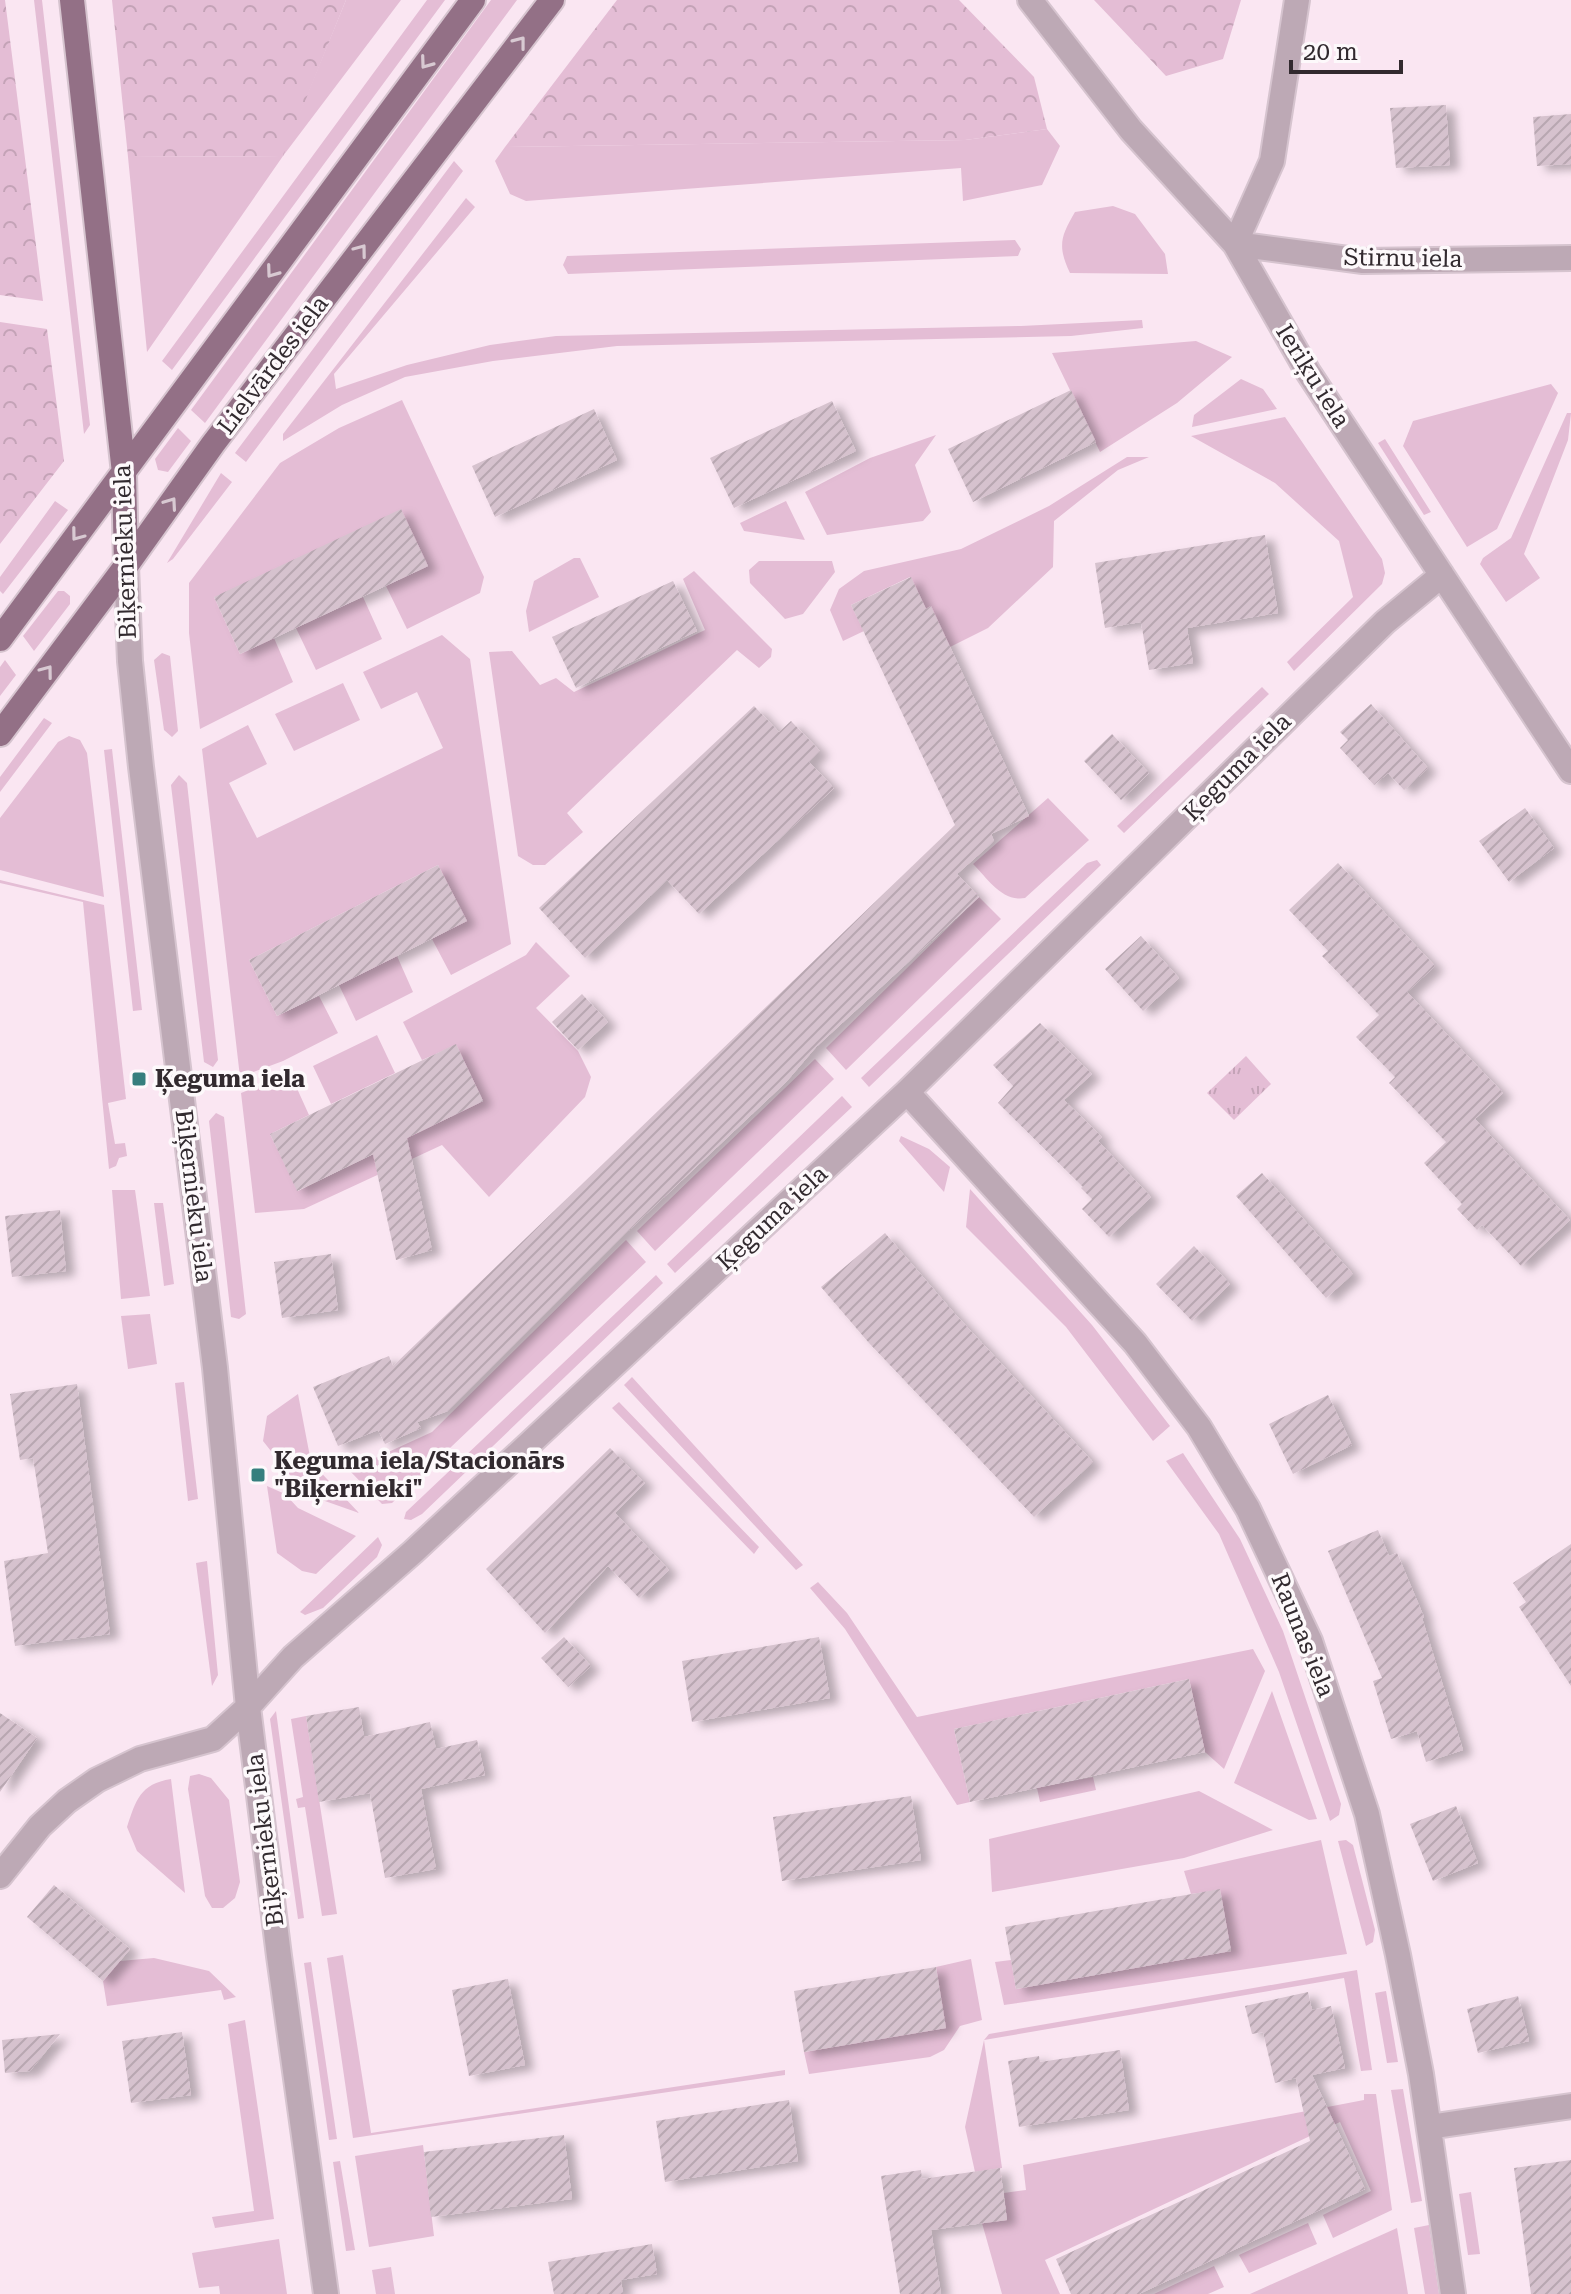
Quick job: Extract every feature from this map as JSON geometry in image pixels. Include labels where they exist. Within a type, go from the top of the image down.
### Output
[{"type":"main road","name":"Biķernieku iela","points":[[72,0],[124,473],[126,566]]},
{"type":"main road","points":[[0,639],[473,0]]},
{"type":"main road","name":"Lielvārdes iela","points":[[0,734],[213,444],[552,0]]},
{"type":"street","name":"Ieriķu iela","points":[[1030,0],[1131,130],[1235,244],[1308,372],[1571,771]]},
{"type":"street","points":[[1235,244],[1272,161],[1297,0]]},
{"type":"street","name":"Stirnu iela","points":[[1235,244],[1363,261],[1571,258]]},
{"type":"street","name":"Biķernieku iela","points":[[126,566],[130,661],[141,767],[215,1368],[248,1707],[326,2294]]},
{"type":"street","name":"Ķeguma iela","points":[[0,1876],[40,1826],[67,1801],[97,1780],[140,1759],[213,1739],[248,1707],[293,1657],[413,1552],[907,1092],[1385,622],[1442,575]]},
{"type":"street","name":"Raunas iela","points":[[907,1092],[1135,1343],[1199,1427],[1248,1509],[1310,1641],[1367,1814],[1398,1955],[1429,2127],[1453,2294]]},
{"type":"street","points":[[1429,2127],[1571,2106]]},
{"type":"green space","points":[[0,0],[5,0],[43,301],[0,295]]},
{"type":"green space","points":[[34,0],[42,0],[90,425],[84,434]]},
{"type":"green space","points":[[112,0],[346,0],[283,156],[128,157]]},
{"type":"green space","points":[[346,0],[401,0],[283,156],[147,352],[128,157],[282,156]]},
{"type":"green space","points":[[427,0],[445,0],[172,370],[162,361]]},
{"type":"green space","points":[[491,0],[517,0],[205,423],[191,410]]},
{"type":"green space","points":[[617,0],[959,0],[1034,77],[1047,129],[965,140],[505,147]]},
{"type":"green space","points":[[1094,0],[1241,0],[1223,59],[1166,76]]},
{"type":"green space","points":[[1047,129],[1060,146],[1042,185],[963,201],[961,168],[526,201],[510,194],[495,161],[505,147],[965,140]]},
{"type":"green space","points":[[454,161],[463,171],[246,462],[235,453]]},
{"type":"green space","points":[[466,198],[475,207],[334,374],[336,389],[407,365],[490,345],[556,336],[1021,326],[1142,320],[1143,328],[1071,336],[617,346],[493,361],[405,377],[342,405],[283,441],[283,434]]},
{"type":"green space","points":[[1113,206],[1135,214],[1165,254],[1168,274],[1070,273],[1063,255],[1062,241],[1075,212]]},
{"type":"green space","points":[[1015,240],[1021,249],[1018,256],[568,274],[563,265],[567,256]]},
{"type":"green space","points":[[0,322],[47,329],[64,461],[0,544]]},
{"type":"green space","points":[[1196,341],[1232,357],[1177,403],[1100,452],[1052,353]]},
{"type":"green space","points":[[1241,379],[1263,389],[1277,409],[1192,427],[1194,415]]},
{"type":"green space","points":[[1551,384],[1558,393],[1497,529],[1467,547],[1403,446],[1413,421]]},
{"type":"green space","points":[[402,400],[484,577],[480,593],[407,629],[386,586],[428,566],[214,597],[240,654],[274,638],[293,682],[200,729],[189,633],[189,583],[280,463],[339,428]]},
{"type":"green space","points":[[1567,413],[1571,413],[1568,440],[1524,554],[1540,578],[1506,602],[1480,564],[1483,558],[1511,538]]},
{"type":"green space","points":[[1285,417],[1382,559],[1385,573],[1382,584],[1294,671],[1287,662],[1353,597],[1339,541],[1275,483],[1191,436]]},
{"type":"green space","points":[[178,428],[191,441],[168,472],[158,470],[155,459]]},
{"type":"green space","points":[[936,435],[915,465],[931,512],[923,521],[827,535],[805,492],[870,458]]},
{"type":"green space","points":[[1385,439],[1431,512],[1424,515],[1378,443]]},
{"type":"green space","points":[[1127,457],[1149,457],[1118,470],[1054,521],[1053,567],[988,628],[950,647],[930,607],[926,609],[910,577],[851,605],[864,631],[843,641],[830,610],[839,589],[864,571],[961,549],[1049,506]]},
{"type":"green space","points":[[221,473],[232,482],[167,563]]},
{"type":"green space","points":[[55,501],[68,510],[3,594],[0,591],[0,577]]},
{"type":"green space","points":[[786,501],[805,540],[744,531],[740,523]]},
{"type":"green space","points":[[574,558],[580,558],[599,597],[529,632],[526,611],[534,581]]},
{"type":"green space","points":[[759,561],[832,561],[835,572],[803,614],[785,619],[750,583],[749,570]]},
{"type":"green space","points":[[694,571],[772,649],[771,657],[759,668],[737,650],[567,813],[583,832],[545,865],[533,865],[518,856],[489,652],[512,651],[540,685],[556,678],[574,692],[705,630],[683,579]]},
{"type":"green space","points":[[58,591],[70,596],[70,604],[34,651],[23,636]]},
{"type":"green space","points":[[363,597],[382,639],[316,670],[296,628]]},
{"type":"green space","points":[[442,635],[470,659],[511,944],[451,975],[432,939],[466,921],[438,865],[249,960],[277,1016],[319,996],[338,1033],[283,1061],[240,1077],[202,749],[248,725],[267,764],[229,783],[257,838],[443,748],[417,692],[381,709],[363,672]]},
{"type":"green space","points":[[162,653],[170,656],[178,731],[172,737],[164,730],[154,660]]},
{"type":"green space","points":[[5,660],[16,675],[0,696],[0,667]]},
{"type":"green space","points":[[343,683],[360,720],[294,751],[275,714]]},
{"type":"green space","points":[[1262,687],[1269,694],[1124,833],[1117,826]]},
{"type":"green space","points":[[44,718],[52,723],[0,792],[0,777]]},
{"type":"green space","points":[[69,736],[80,740],[87,753],[104,897],[0,870],[0,818],[58,742]]},
{"type":"green space","points":[[112,749],[142,1010],[133,1011],[104,750]]},
{"type":"green space","points":[[179,775],[187,783],[218,1060],[213,1067],[204,1062],[171,785]]},
{"type":"green space","points":[[1048,798],[1089,840],[1025,898],[1002,893],[973,864]]},
{"type":"green space","points":[[1097,860],[1101,865],[869,1087],[861,1078],[1087,863]]},
{"type":"green space","points":[[0,880],[104,905],[126,1099],[108,1103],[115,1144],[125,1143],[127,1156],[119,1158],[116,1166],[109,1169],[83,902],[0,883]]},
{"type":"green space","points":[[979,897],[1001,919],[846,1070],[826,1048]]},
{"type":"green space","points":[[536,942],[570,976],[536,1008],[578,1051],[591,1077],[585,1097],[489,1197],[442,1145],[304,1209],[255,1213],[241,1093],[290,1073],[309,1115],[270,1134],[298,1191],[483,1101],[456,1045],[422,1060],[403,1022],[526,955]]},
{"type":"green space","points":[[397,956],[413,992],[356,1021],[339,985]]},
{"type":"green space","points":[[377,1035],[395,1073],[331,1104],[313,1066]]},
{"type":"green space","points":[[1246,1056],[1271,1084],[1234,1120],[1207,1093]]},
{"type":"green space","points":[[815,1059],[834,1079],[655,1251],[637,1231]]},
{"type":"green space","points":[[842,1096],[852,1107],[675,1273],[667,1264]]},
{"type":"green space","points":[[216,1113],[224,1117],[246,1314],[239,1319],[231,1317],[209,1121]]},
{"type":"green space","points":[[901,1136],[929,1149],[950,1167],[944,1192],[899,1141]]},
{"type":"green space","points":[[970,1189],[1092,1325],[1170,1426],[1153,1441],[1066,1327],[966,1227]]},
{"type":"green space","points":[[112,1190],[135,1190],[150,1296],[121,1299]]},
{"type":"green space","points":[[154,1203],[163,1203],[174,1284],[164,1286]]},
{"type":"green space","points":[[626,1240],[646,1262],[392,1503],[382,1504],[349,1470],[432,1432]]},
{"type":"green space","points":[[656,1275],[663,1283],[422,1514],[411,1520],[404,1519],[406,1512]]},
{"type":"green space","points":[[150,1314],[157,1364],[128,1369],[121,1316]]},
{"type":"green space","points":[[632,1377],[803,1565],[796,1570],[624,1385]]},
{"type":"green space","points":[[184,1382],[198,1499],[188,1501],[175,1383]]},
{"type":"green space","points":[[298,1394],[311,1462],[359,1513],[305,1494],[263,1441],[267,1416]]},
{"type":"green space","points":[[619,1402],[759,1547],[754,1554],[612,1408]]},
{"type":"green space","points":[[1183,1453],[1240,1539],[1283,1631],[1341,1804],[1339,1815],[1330,1821],[1279,1672],[1219,1534],[1166,1461]]},
{"type":"green space","points":[[267,1486],[285,1494],[298,1508],[356,1536],[316,1574],[302,1571],[277,1553]]},
{"type":"green space","points":[[378,1537],[382,1545],[377,1557],[323,1608],[305,1615],[300,1612]]},
{"type":"green space","points":[[207,1561],[218,1675],[212,1686],[196,1563]]},
{"type":"green space","points":[[818,1582],[847,1613],[917,1717],[1253,1649],[1265,1671],[1224,1769],[1205,1752],[1189,1679],[954,1729],[970,1802],[957,1805],[845,1629],[810,1588]]},
{"type":"green space","points":[[1272,1691],[1317,1819],[1309,1820],[1234,1783]]},
{"type":"green space","points":[[276,1711],[304,1918],[298,1919],[270,1719]]},
{"type":"green space","points":[[306,1716],[337,1914],[322,1916],[305,1807],[298,1808],[296,1799],[303,1797],[291,1719]]},
{"type":"green space","points":[[199,1774],[211,1778],[229,1800],[240,1882],[235,1898],[223,1908],[212,1908],[205,1896],[188,1789],[190,1776]]},
{"type":"green space","points":[[1093,1777],[1096,1790],[1040,1802],[1037,1788]]},
{"type":"green space","points":[[171,1779],[185,1893],[137,1851],[127,1827],[133,1809],[146,1789]]},
{"type":"green space","points":[[1199,1791],[1273,1830],[1184,1858],[992,1892],[989,1839]]},
{"type":"green space","points":[[1321,1840],[1347,1954],[1004,2005],[995,1962],[1011,1960],[1016,1989],[1231,1951],[1220,1890],[1191,1894],[1184,1871]]},
{"type":"green space","points":[[1346,1840],[1353,1845],[1375,1930],[1373,1942],[1366,1946],[1338,1841]]},
{"type":"green space","points":[[343,1955],[371,2133],[785,2070],[785,2075],[353,2138],[327,1958]]},
{"type":"green space","points":[[154,1958],[209,1971],[236,1997],[224,2000],[221,1990],[107,2006],[103,1981],[120,1961]]},
{"type":"green space","points":[[971,1959],[982,2020],[960,2026],[944,2050],[930,2057],[809,2074],[804,2052],[945,2028],[936,1967]]},
{"type":"green space","points":[[311,1962],[337,2139],[329,2140],[304,1963]]},
{"type":"green space","points":[[1357,1970],[1372,2070],[1361,2071],[1344,1978],[984,2040],[989,2034]]},
{"type":"green space","points":[[1386,1991],[1398,2062],[1387,2063],[1375,1993]]},
{"type":"green space","points":[[245,2020],[274,2219],[215,2228],[212,2217],[254,2211],[228,2024]]},
{"type":"green space","points":[[984,2040],[1002,2168],[975,2172],[965,2127]]},
{"type":"green space","points":[[1403,2089],[1422,2201],[1411,2203],[1391,2090]]},
{"type":"green space","points":[[1364,2094],[1376,2094],[1392,2210],[1333,2238],[1323,2215],[1371,2191],[1340,2122],[1045,2260],[1060,2294],[1002,2294],[982,2223],[1007,2220],[1004,2193],[1026,2190],[1023,2165],[1364,2100]]},
{"type":"green space","points":[[423,2145],[434,2236],[369,2247],[355,2156]]},
{"type":"green space","points":[[340,2161],[355,2250],[346,2251],[333,2162]]},
{"type":"green space","points":[[1471,2192],[1480,2254],[1468,2255],[1459,2194]]},
{"type":"green space","points":[[1308,2223],[1317,2244],[1249,2273],[1239,2255]]},
{"type":"green space","points":[[1429,2225],[1439,2294],[1425,2294],[1414,2228]]},
{"type":"green space","points":[[1397,2228],[1408,2294],[1250,2294]]},
{"type":"green space","points":[[279,2239],[287,2294],[220,2294],[219,2286],[199,2288],[192,2253]]},
{"type":"green space","points":[[1214,2266],[1224,2287],[1208,2294],[1154,2294]]},
{"type":"green space","points":[[391,2267],[395,2294],[376,2294],[372,2270]]},
{"type":"building","points":[[1446,105],[1450,165],[1396,168],[1390,108]]},
{"type":"building","points":[[1571,114],[1571,164],[1537,166],[1533,117]]},
{"type":"building","points":[[1071,390],[1096,442],[973,502],[948,449]]},
{"type":"building","points":[[832,401],[856,451],[734,508],[710,458]]},
{"type":"building","points":[[594,409],[617,460],[495,517],[472,466]]},
{"type":"building","points":[[401,509],[428,566],[240,654],[214,597]]},
{"type":"building","points":[[1265,535],[1278,613],[1187,628],[1193,663],[1149,670],[1141,622],[1105,628],[1095,563]]},
{"type":"building","points":[[911,577],[926,609],[931,606],[1029,816],[991,834],[994,841],[957,874],[979,897],[816,1047],[786,1082],[627,1232],[448,1411],[417,1422],[421,1428],[385,1444],[378,1430],[338,1446],[313,1387],[389,1356],[393,1366],[955,825],[851,605]]},
{"type":"building","points":[[673,581],[697,631],[576,688],[552,637]]},
{"type":"building","points":[[1371,704],[1428,768],[1404,790],[1388,773],[1374,785],[1340,748],[1348,740],[1340,732]]},
{"type":"building","points":[[754,706],[779,732],[791,721],[820,751],[809,762],[834,788],[699,914],[667,880],[585,958],[539,908]]},
{"type":"building","points":[[1112,734],[1149,773],[1121,800],[1084,761]]},
{"type":"building","points":[[1525,808],[1554,848],[1509,882],[1479,841]]},
{"type":"building","points":[[1338,863],[1435,966],[1407,992],[1503,1093],[1475,1119],[1570,1220],[1521,1266],[1482,1225],[1477,1230],[1457,1209],[1462,1204],[1424,1163],[1446,1142],[1389,1083],[1395,1077],[1356,1037],[1379,1015],[1322,956],[1328,951],[1289,910]]},
{"type":"building","points":[[438,865],[467,921],[277,1016],[249,960]]},
{"type":"building","points":[[1141,936],[1179,978],[1143,1011],[1105,969]]},
{"type":"building","points":[[582,994],[608,1022],[578,1050],[552,1022]]},
{"type":"building","points":[[1040,1023],[1092,1074],[1064,1100],[1102,1137],[1098,1141],[1151,1197],[1109,1237],[1082,1209],[1092,1199],[1083,1187],[998,1103],[1013,1086],[993,1065]]},
{"type":"building","points":[[456,1044],[483,1101],[407,1138],[432,1250],[396,1260],[373,1154],[297,1191],[270,1134]]},
{"type":"building","points":[[1262,1173],[1353,1274],[1326,1298],[1236,1196]]},
{"type":"building","points":[[60,1210],[66,1271],[12,1277],[5,1216]]},
{"type":"building","points":[[885,1233],[955,1314],[1093,1462],[1034,1517],[869,1343],[821,1287]]},
{"type":"building","points":[[1194,1246],[1230,1284],[1192,1321],[1156,1284]]},
{"type":"building","points":[[331,1254],[338,1310],[282,1318],[274,1262]]},
{"type":"building","points":[[77,1384],[110,1634],[15,1646],[4,1561],[48,1553],[33,1458],[20,1460],[10,1394]]},
{"type":"building","points":[[1328,1395],[1352,1445],[1293,1474],[1269,1424]]},
{"type":"building","points":[[610,1448],[645,1483],[615,1513],[669,1570],[639,1598],[608,1566],[545,1633],[486,1569]]},
{"type":"building","points":[[1378,1530],[1389,1556],[1397,1553],[1424,1617],[1463,1750],[1426,1762],[1417,1731],[1391,1739],[1373,1681],[1382,1678],[1328,1551]]},
{"type":"building","points":[[1571,1544],[1571,1686],[1519,1607],[1526,1602],[1513,1583]]},
{"type":"building","points":[[564,1637],[591,1666],[568,1687],[541,1658]]},
{"type":"building","points":[[819,1637],[830,1698],[692,1722],[682,1661]]},
{"type":"building","points":[[1189,1679],[1205,1752],[970,1802],[954,1729]]},
{"type":"building","points":[[359,1707],[364,1737],[430,1722],[436,1749],[477,1740],[485,1775],[421,1789],[436,1869],[385,1878],[370,1793],[319,1802],[306,1716]]},
{"type":"building","points":[[0,1713],[37,1738],[0,1792]]},
{"type":"building","points":[[911,1796],[921,1860],[782,1881],[773,1817]]},
{"type":"building","points":[[1456,1806],[1478,1863],[1433,1881],[1410,1824]]},
{"type":"building","points":[[54,1885],[130,1949],[103,1981],[27,1917]]},
{"type":"building","points":[[1220,1889],[1231,1951],[1016,1989],[1005,1927]]},
{"type":"building","points":[[936,1967],[946,2028],[804,2052],[794,1991]]},
{"type":"building","points":[[508,1979],[525,2065],[469,2076],[452,1990]]},
{"type":"building","points":[[1308,1992],[1312,2010],[1331,2006],[1345,2068],[1312,2075],[1365,2189],[1139,2294],[1071,2294],[1056,2259],[1310,2141],[1296,2078],[1275,2083],[1263,2032],[1252,2034],[1245,2006]]},
{"type":"building","points":[[1518,1996],[1529,2041],[1478,2053],[1467,2009]]},
{"type":"building","points":[[182,2032],[191,2095],[131,2103],[122,2041]]},
{"type":"building","points":[[60,2034],[30,2071],[5,2073],[2,2040]]},
{"type":"building","points":[[1120,2050],[1129,2110],[1019,2127],[1008,2061],[1039,2056],[1040,2062]]},
{"type":"building","points":[[789,2100],[798,2161],[665,2182],[656,2121]]},
{"type":"building","points":[[564,2135],[572,2199],[431,2217],[424,2152]]},
{"type":"building","points":[[1571,2160],[1571,2294],[1531,2294],[1514,2168]]},
{"type":"building","points":[[1000,2168],[1007,2220],[931,2230],[941,2294],[900,2294],[881,2176],[921,2170],[922,2179]]},
{"type":"building","points":[[652,2244],[657,2274],[621,2280],[623,2294],[554,2294],[548,2262]]},
{"type":"place","name":"Ķeguma iela","points":[[139,1079]]},
{"type":"place","name":"Ķeguma iela/Stacionārs \"Biķernieki\"","points":[[258,1475]]}]
